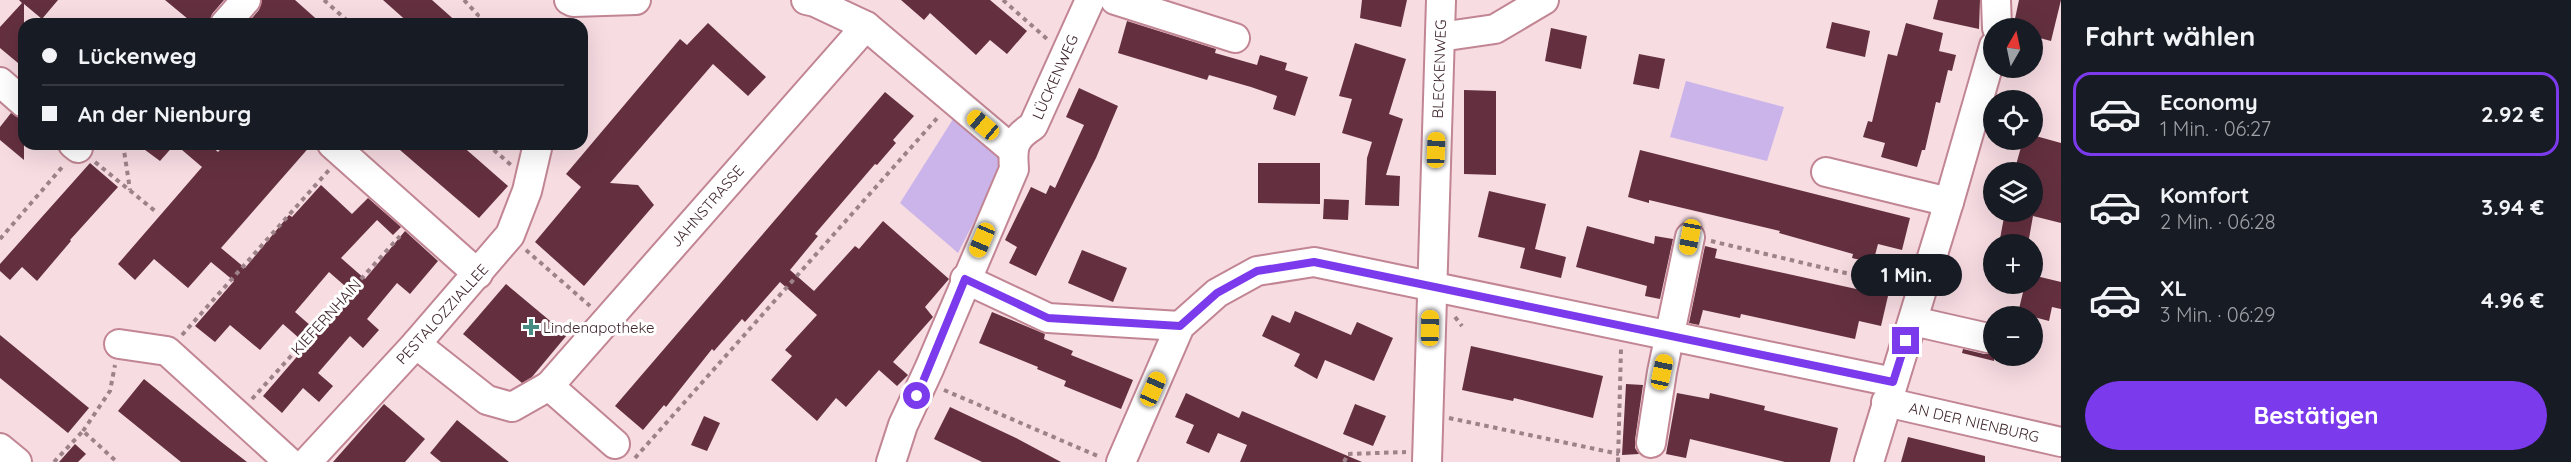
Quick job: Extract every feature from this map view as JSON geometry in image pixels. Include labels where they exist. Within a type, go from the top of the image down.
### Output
[{"type":"street","points":[[230,18],[246,0]]},
{"type":"street","points":[[570,9],[636,0]]},
{"type":"street","points":[[806,0],[866,26],[1013,150],[1014,169],[903,425],[891,462]]},
{"type":"street","name":"LÜCKENWEG","points":[[1013,150],[1020,134],[1033,126],[1090,0]]},
{"type":"street","points":[[1115,0],[1235,38]]},
{"type":"street","name":"BLECKENWEG","points":[[1427,457],[1441,0]]},
{"type":"street","points":[[1440,37],[1495,29],[1544,0]]},
{"type":"street","points":[[1996,0],[1997,18]]},
{"type":"street","name":"JAHNSTRASSE","points":[[416,344],[486,400],[512,407],[549,386],[866,26]]},
{"type":"street","points":[[1869,462],[1984,78]]},
{"type":"street","points":[[0,82],[18,98]]},
{"type":"street","points":[[339,150],[478,274]]},
{"type":"street","name":"PESTALOZZIALLEE","points":[[308,462],[416,344],[510,235],[527,191],[537,150]]},
{"type":"street","points":[[1826,172],[1948,202]]},
{"type":"street","points":[[1651,443],[1690,237]]},
{"type":"street","name":"AN DER NIENBURG","points":[[1180,326],[1217,293],[1257,271],[1314,262],[1431,284],[1670,336],[1889,392],[2061,442]]},
{"type":"street","points":[[965,279],[1048,318],[1180,326],[1124,458]]},
{"type":"street","points":[[1913,321],[1983,337]]},
{"type":"street","points":[[119,344],[167,351],[289,462]]},
{"type":"street","points":[[549,386],[624,453]]},
{"type":"street","points":[[0,448],[17,462]]},
{"type":"path","points":[[324,0],[344,18]]},
{"type":"path","points":[[463,0],[478,15],[476,18]]},
{"type":"path","points":[[1003,0],[1065,55]]},
{"type":"path","points":[[624,453],[954,100]]},
{"type":"path","points":[[0,239],[72,150]]},
{"type":"path","points":[[80,150],[155,211]]},
{"type":"path","points":[[124,150],[130,191]]},
{"type":"path","points":[[167,351],[337,150]]},
{"type":"path","name":"KIEFERNHAIN","points":[[237,415],[416,218]]},
{"type":"path","points":[[510,235],[607,321]]},
{"type":"path","points":[[1690,237],[1921,291]]},
{"type":"path","points":[[1618,462],[1622,327]]},
{"type":"path","points":[[54,462],[83,431],[110,391],[119,344]]},
{"type":"path","points":[[924,381],[1124,458]]},
{"type":"path","points":[[1444,416],[1619,454]]},
{"type":"path","points":[[83,431],[117,462]]},
{"type":"path","points":[[1344,462],[1348,454],[1427,457]]},
{"type":"shaded area","points":[[1686,81],[1784,107],[1767,161],[1670,137]]},
{"type":"shaded area","points":[[955,116],[1005,161],[958,253],[900,203]]},
{"type":"building","points":[[19,0],[58,0],[43,18],[24,4],[24,18],[18,18],[18,63],[0,48],[0,27],[22,3]]},
{"type":"building","points":[[165,0],[224,0],[211,18],[187,18]]},
{"type":"building","points":[[262,0],[295,0],[315,18],[252,18],[259,10]]},
{"type":"building","points":[[383,0],[432,0],[452,18],[403,18]]},
{"type":"building","points":[[901,0],[990,0],[1027,31],[1007,54],[990,40],[976,55],[930,13],[924,20]]},
{"type":"building","points":[[1362,0],[1407,0],[1401,27],[1360,18]]},
{"type":"building","points":[[1938,0],[1980,0],[1979,29],[1933,19]]},
{"type":"building","points":[[2019,0],[2061,0],[2051,41],[2043,39],[2043,18],[2015,18]]},
{"type":"building","points":[[1127,21],[1216,49],[1215,53],[1257,65],[1260,55],[1287,63],[1285,70],[1308,77],[1295,116],[1273,109],[1277,96],[1209,75],[1207,80],[1118,53]]},
{"type":"building","points":[[1832,22],[1870,31],[1865,57],[1826,48]]},
{"type":"building","points":[[708,23],[766,77],[748,96],[713,64],[610,183],[638,185],[654,205],[584,286],[535,242],[581,187],[566,174],[680,39],[687,45]]},
{"type":"building","points":[[1906,23],[1943,33],[1939,51],[1956,55],[1952,71],[1948,70],[1940,103],[1936,102],[1925,150],[1922,150],[1917,167],[1881,157],[1885,143],[1863,137],[1868,121],[1872,122],[1888,54],[1897,56]]},
{"type":"building","points":[[1551,28],[1587,36],[1581,69],[1545,61]]},
{"type":"building","points":[[1355,43],[1406,59],[1389,114],[1403,119],[1386,175],[1400,176],[1399,206],[1365,205],[1367,158],[1372,142],[1342,133],[1352,99],[1339,96]]},
{"type":"building","points":[[1639,54],[1665,59],[1659,89],[1633,84]]},
{"type":"building","points":[[1079,88],[1118,106],[1096,158],[1036,276],[1009,263],[1017,247],[1005,240],[1031,187],[1046,194],[1050,185],[1055,188],[1084,125],[1066,117]]},
{"type":"building","points":[[1464,90],[1496,91],[1496,175],[1464,174]]},
{"type":"building","points":[[885,92],[914,116],[893,140],[896,143],[815,234],[818,236],[790,270],[814,291],[855,246],[859,249],[883,221],[949,279],[925,307],[933,317],[893,362],[908,375],[897,386],[879,370],[846,407],[836,398],[817,421],[771,380],[792,356],[785,350],[817,315],[780,282],[745,322],[742,319],[714,351],[712,349],[666,407],[664,405],[643,430],[615,406]]},
{"type":"building","points":[[11,113],[18,116],[18,150],[24,150],[24,160],[0,140],[0,127]]},
{"type":"building","points":[[2043,138],[2061,143],[2061,223],[2043,218],[2043,162],[2017,162],[2020,150],[2043,150]]},
{"type":"building","points":[[145,150],[170,150],[160,161]]},
{"type":"building","points":[[182,150],[216,150],[218,152],[220,150],[307,150],[221,248],[245,268],[289,215],[292,217],[321,185],[352,214],[368,198],[401,227],[393,235],[377,220],[341,258],[365,279],[405,231],[438,261],[410,294],[397,283],[367,319],[379,330],[363,348],[350,336],[318,373],[333,386],[319,402],[303,388],[282,413],[263,396],[307,345],[283,324],[260,350],[230,325],[215,342],[195,326],[234,281],[211,262],[188,288],[154,259],[135,280],[118,264],[202,167]],"holes":[[[329,272],[353,293],[319,333],[295,312]]]},
{"type":"building","points":[[400,150],[467,150],[508,186],[479,218]]},
{"type":"building","points":[[1640,150],[1910,218],[1902,250],[1878,244],[1873,263],[1852,258],[1853,254],[1779,233],[1780,231],[1628,197]]},
{"type":"building","points":[[90,163],[118,187],[37,281],[22,267],[10,280],[0,271],[0,264]]},
{"type":"building","points":[[1258,163],[1320,163],[1320,204],[1258,203]]},
{"type":"building","points":[[1489,191],[1546,204],[1535,249],[1566,257],[1561,278],[1520,268],[1525,248],[1478,237]]},
{"type":"building","points":[[1324,199],[1349,200],[1348,220],[1323,219]]},
{"type":"building","points":[[2003,222],[2032,222],[2030,234],[2001,234]]},
{"type":"building","points":[[1587,226],[1654,244],[1655,236],[1673,239],[1660,299],[1645,296],[1647,286],[1576,267]]},
{"type":"building","points":[[1705,246],[1717,249],[1715,258],[1888,296],[1881,326],[1859,321],[1855,339],[1741,314],[1740,318],[1703,310],[1699,325],[1689,323]]},
{"type":"building","points":[[1082,250],[1127,268],[1113,302],[1068,283]]},
{"type":"building","points":[[2043,278],[2061,282],[2061,309],[2052,307],[2049,321],[2043,319],[2043,306],[2020,306],[2023,294],[2043,294]]},
{"type":"building","points":[[506,284],[567,335],[532,377],[522,383],[463,334]]},
{"type":"building","points":[[1295,311],[1351,335],[1357,322],[1393,338],[1374,381],[1325,360],[1317,379],[1294,366],[1300,354],[1262,336],[1272,315],[1290,323]]},
{"type":"building","points":[[992,312],[1045,334],[1044,339],[1073,351],[1071,355],[1133,380],[1121,409],[1064,386],[1066,381],[979,343]]},
{"type":"building","points":[[0,335],[89,408],[68,433],[0,378]]},
{"type":"building","points":[[1471,346],[1603,376],[1593,418],[1514,398],[1513,401],[1462,390]]},
{"type":"building","points":[[1963,349],[1983,354],[1983,358],[1962,353]]},
{"type":"building","points":[[144,379],[247,462],[181,462],[118,411]]},
{"type":"building","points":[[1626,384],[1643,385],[1635,440],[1635,448],[1639,454],[1622,455]]},
{"type":"building","points":[[1186,393],[1239,418],[1242,411],[1362,462],[1240,462],[1247,445],[1218,433],[1209,453],[1186,443],[1194,425],[1175,417]]},
{"type":"building","points":[[1677,393],[1709,399],[1710,393],[1765,406],[1764,410],[1838,428],[1830,462],[1785,462],[1690,439],[1686,458],[1666,454]]},
{"type":"building","points":[[384,404],[425,439],[405,462],[333,462]]},
{"type":"building","points":[[1355,404],[1386,416],[1373,446],[1343,434]]},
{"type":"building","points":[[950,407],[1061,462],[982,462],[934,439]]},
{"type":"building","points":[[704,416],[720,423],[707,451],[691,445]]},
{"type":"building","points":[[457,420],[509,462],[441,462],[430,453]]},
{"type":"building","points":[[1908,437],[1985,456],[1985,462],[1901,462]]},
{"type":"building","points":[[75,444],[86,454],[78,462],[59,462]]},
{"type":"place","name":"Lindenapotheke","points":[[531,327]]},
{"type":"route","points":[[917,396],[965,279],[1048,318],[1180,326],[1217,293],[1257,271],[1314,262],[1431,284],[1622,327],[1893,382],[1906,341]]}]
